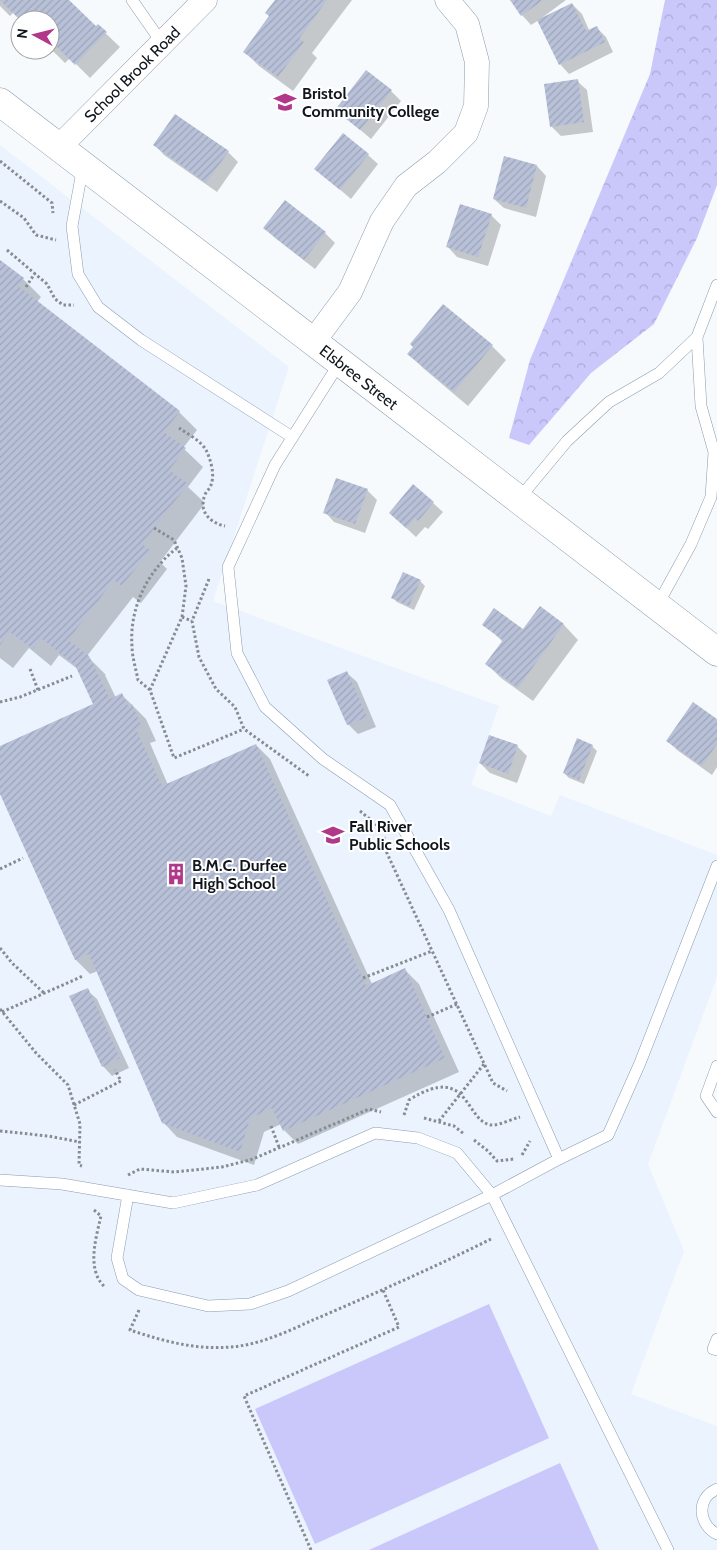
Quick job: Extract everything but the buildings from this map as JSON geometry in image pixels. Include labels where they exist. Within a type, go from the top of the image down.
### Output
[{"type":"street","name":"School Brook Road","points":[[58,147],[205,0]]},
{"type":"street","points":[[313,342],[350,292],[382,221],[406,186],[437,162],[466,133],[476,106],[477,62],[467,24],[447,0]]},
{"type":"street","name":"Elsbree Street","points":[[0,102],[717,652]]},
{"type":"lane","points":[[132,0],[162,44]]},
{"type":"lane","points":[[83,166],[72,226],[78,274],[98,307],[141,340],[292,437]]},
{"type":"lane","points":[[656,606],[691,544],[711,497],[714,452],[701,406],[697,337],[717,285]]},
{"type":"lane","points":[[518,500],[567,441],[609,402],[659,373],[697,337]]},
{"type":"lane","points":[[340,362],[275,465],[228,567],[237,653],[265,707],[324,759],[390,805],[449,910],[559,1159]]},
{"type":"lane","points":[[128,1195],[117,1258],[123,1279],[139,1290],[208,1306],[250,1304],[288,1291],[492,1195],[608,1135],[640,1063],[717,866]]},
{"type":"lane","points":[[717,1066],[706,1096],[717,1112]]},
{"type":"lane","points":[[0,1180],[62,1184],[173,1203],[257,1185],[374,1133],[418,1138],[457,1153],[492,1195],[668,1550]]},
{"type":"lane","points":[[717,1340],[714,1349],[717,1350]]},
{"type":"lane","points":[[717,1489],[708,1495],[702,1508],[702,1516],[705,1523],[709,1529],[717,1534]]},
{"type":"path","points":[[0,162],[52,202],[54,222]]},
{"type":"path","points":[[0,201],[24,218],[36,235],[56,240]]},
{"type":"path","points":[[55,231],[57,247]]},
{"type":"path","points":[[7,250],[47,284],[55,299],[63,305],[74,306]]},
{"type":"path","points":[[26,287],[35,273]]},
{"type":"path","points":[[70,299],[78,309]]},
{"type":"path","points":[[179,428],[206,449],[213,471],[211,485],[204,496],[203,507],[206,517],[217,525],[225,526]]},
{"type":"path","points":[[222,532],[228,519]]},
{"type":"path","points":[[150,690],[182,617],[186,586],[182,558],[174,540],[154,528]]},
{"type":"path","points":[[177,548],[165,557],[151,577],[140,596],[132,618],[132,646],[138,680],[150,690],[174,758],[244,729]]},
{"type":"path","points":[[211,575],[192,620],[199,657],[216,689],[235,707],[244,729],[316,780]]},
{"type":"path","points":[[182,617],[192,620]]},
{"type":"path","points":[[30,669],[38,690]]},
{"type":"path","points":[[0,702],[38,690],[72,676]]},
{"type":"path","points":[[354,805],[383,830],[386,851],[493,1083],[512,1094]]},
{"type":"path","points":[[0,869],[23,858]]},
{"type":"path","points":[[0,948],[12,963],[44,993]]},
{"type":"path","points":[[363,978],[432,951]]},
{"type":"path","points":[[83,976],[1,1011],[36,1053],[68,1085],[80,1124],[79,1165],[88,1168]]},
{"type":"path","points":[[427,1016],[457,1004]]},
{"type":"path","points":[[440,1121],[484,1064]]},
{"type":"path","points":[[74,1105],[121,1081],[115,1070]]},
{"type":"path","points":[[404,1115],[409,1100],[419,1093],[445,1087],[460,1093],[481,1121],[494,1125],[521,1116]]},
{"type":"path","points":[[123,1178],[140,1170],[174,1172],[222,1167],[253,1158],[369,1109],[386,1113]]},
{"type":"path","points":[[518,1112],[525,1124]]},
{"type":"path","points":[[395,1116],[414,1116]]},
{"type":"path","points":[[423,1118],[454,1126],[488,1151],[497,1161],[513,1160],[523,1154],[530,1141],[528,1132]]},
{"type":"path","points":[[271,1126],[278,1147]]},
{"type":"path","points":[[0,1131],[48,1136],[80,1142]]},
{"type":"path","points":[[311,1550],[244,1396],[399,1327],[383,1290]]},
{"type":"shaded area","name":"Fall River Public Schools","points":[[0,145],[289,367],[213,601],[499,706],[471,785],[551,816],[560,795],[717,855],[717,977],[648,1164],[684,1251],[631,1394],[717,1426],[717,1550],[0,1550]]},
{"type":"green space","points":[[665,0],[717,0],[717,185],[697,238],[654,324],[591,373],[529,445],[509,438],[530,360],[650,74]]},
{"type":"green space","points":[[489,1304],[549,1438],[315,1544],[255,1409]]},
{"type":"green space","points":[[560,1463],[599,1550],[369,1550]]},
{"type":"place","name":"Bristol Community College","points":[[285,102]]},
{"type":"place","name":"Fall River Public Schools","points":[[333,835]]},
{"type":"place","name":"B.M.C. Durfee High School","points":[[176,874]]}]
